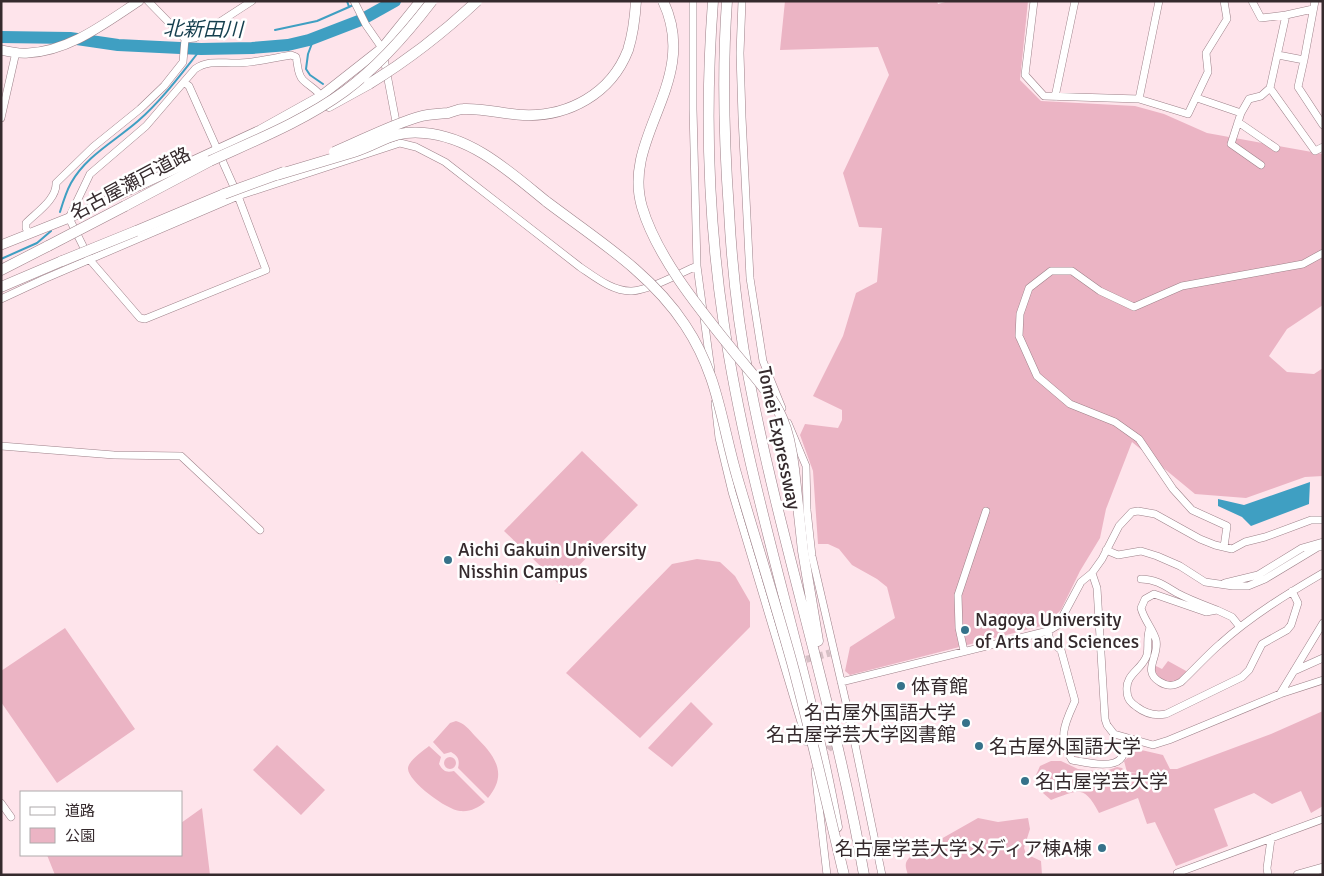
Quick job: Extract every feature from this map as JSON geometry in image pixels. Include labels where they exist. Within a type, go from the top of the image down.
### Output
[{"type":"highway","points":[[276,131],[329,101],[361,78],[402,39],[432,1]]},
{"type":"highway","points":[[276,131],[347,97],[390,71],[435,38],[477,1]]},
{"type":"highway","points":[[1,288],[224,194],[277,175],[422,116],[461,109],[537,115],[557,112],[576,106],[607,83],[622,61],[631,38],[636,1]]},
{"type":"highway","points":[[663,1],[672,23],[673,64],[667,89],[643,153],[639,179],[641,204],[655,238],[683,284],[776,405],[789,440],[816,630],[842,748],[853,815]]},
{"type":"highway","name":"Tomei Expressway","points":[[713,1],[710,71],[711,189],[716,260],[724,325],[754,474],[817,730],[845,875]]},
{"type":"highway","name":"Tomei Expressway","points":[[728,1],[724,94],[726,169],[732,259],[748,377],[772,486],[823,685],[853,815],[864,875]]},
{"type":"highway","name":"名古屋瀬戸道路","points":[[1,270],[210,161],[276,131]]},
{"type":"highway","points":[[277,175],[356,151],[394,134],[422,133],[449,138],[477,150],[504,168],[630,266],[674,308],[693,336],[708,366],[718,396],[730,453],[792,665],[845,875]]},
{"type":"main road","points":[[1,50],[28,53],[38,52],[77,40],[139,1]]},
{"type":"main road","points":[[1,245],[69,218],[260,130],[321,96],[382,48],[420,1]]},
{"type":"main road","points":[[1298,875],[1323,868]]},
{"type":"street","points":[[29,234],[26,223],[53,196],[56,183],[93,147],[126,121],[164,86],[183,62],[185,41],[148,1]]},
{"type":"street","points":[[185,41],[195,38],[252,1]]},
{"type":"street","points":[[354,1],[366,25],[382,48],[400,142]]},
{"type":"street","points":[[693,1],[693,110],[698,266],[719,438],[732,492],[787,665],[816,767],[827,875]]},
{"type":"street","points":[[742,1],[740,53],[745,182],[750,278],[756,324],[763,361],[806,466],[807,510],[812,556],[832,652],[842,682],[882,875]]},
{"type":"street","points":[[1034,1],[1025,76],[1044,96],[1139,99],[1188,114],[1208,72],[1206,53],[1227,19],[1224,1]]},
{"type":"street","points":[[1055,97],[1075,1]]},
{"type":"street","points":[[1139,99],[1159,1]]},
{"type":"street","points":[[1252,1],[1261,18],[1286,15],[1314,5],[1298,87],[1323,125]]},
{"type":"street","points":[[1261,165],[1231,144],[1241,113],[1249,99],[1262,96],[1270,88],[1286,15]]},
{"type":"street","points":[[1,118],[16,52]]},
{"type":"street","points":[[185,83],[189,86],[238,196],[266,270],[145,319],[140,318],[90,260],[69,218],[90,174],[146,126],[195,70],[208,62],[240,63],[291,55],[296,57],[303,80],[318,91],[321,96]]},
{"type":"street","points":[[1278,55],[1304,60]]},
{"type":"street","points":[[1270,88],[1315,151],[1323,147]]},
{"type":"street","points":[[1197,98],[1241,113]]},
{"type":"street","points":[[1238,122],[1276,148]]},
{"type":"street","points":[[1,299],[238,196],[400,142],[416,147],[445,162],[580,267],[609,285],[631,292],[645,289],[698,266]]},
{"type":"street","points":[[1224,547],[1227,526],[1192,510],[1173,489],[1139,439],[1116,422],[1070,404],[1037,376],[1019,336],[1020,314],[1029,288],[1051,271],[1072,271],[1100,290],[1134,307],[1182,286],[1303,264],[1323,253]]},
{"type":"street","points":[[1,446],[114,455],[180,456],[260,530]]},
{"type":"street","points":[[964,650],[959,628],[958,595],[986,511]]},
{"type":"street","points":[[842,682],[964,650],[1048,631],[1058,625],[1081,582],[1092,573],[1124,518],[1132,512],[1138,511],[1155,514],[1200,539],[1232,549],[1244,542],[1265,537],[1311,520],[1323,520]]},
{"type":"street","points":[[1106,550],[1118,555],[1142,552],[1157,556],[1180,566],[1206,582],[1219,584],[1258,575],[1302,548],[1323,542]]},
{"type":"street","points":[[1206,582],[1248,586],[1265,579],[1318,547],[1323,548]]},
{"type":"street","points":[[1092,573],[1097,588],[1107,725],[1114,734],[1153,745],[1280,694],[1323,680]]},
{"type":"street","points":[[1217,610],[1206,612],[1154,594],[1145,599],[1141,608],[1144,619],[1156,641],[1156,651],[1150,668],[1151,674],[1156,680],[1164,685],[1174,686],[1182,682],[1219,644],[1240,627],[1292,591],[1323,573]]},
{"type":"street","points":[[1141,579],[1151,579],[1232,617],[1240,627]]},
{"type":"street","points":[[1150,628],[1147,634],[1147,654],[1141,665],[1129,677],[1126,688],[1130,702],[1141,710],[1155,716],[1166,714],[1242,677],[1249,670],[1262,644],[1287,630],[1291,625],[1298,603],[1292,591]]},
{"type":"street","points":[[1280,694],[1323,623]]},
{"type":"street","points":[[1048,631],[1050,641],[1061,650],[1075,701],[1064,723],[1064,742],[1072,760],[1110,764],[1118,762],[1123,756],[1129,739]]},
{"type":"street","points":[[1294,671],[1323,658]]},
{"type":"street","points":[[1,803],[11,817]]},
{"type":"street","points":[[1177,875],[1177,873],[1271,840],[1323,819]]},
{"type":"street","points":[[1268,875],[1267,868],[1271,840]]},
{"type":"green space","points":[[785,1],[937,1],[938,4],[949,1],[1028,1],[1020,80],[1041,101],[1135,106],[1164,114],[1207,133],[1323,154],[1323,305],[1287,329],[1269,356],[1287,372],[1314,374],[1323,368],[1323,476],[1305,477],[1246,498],[1195,494],[1132,442],[1106,509],[1100,538],[1080,571],[1061,610],[1045,625],[850,675],[845,671],[850,647],[895,618],[887,587],[852,565],[839,549],[828,544],[818,544],[813,471],[800,435],[805,424],[838,428],[842,420],[842,410],[813,396],[843,336],[856,293],[877,282],[882,228],[859,227],[843,173],[889,75],[878,47],[780,50]]},
{"type":"green space","points":[[582,451],[638,505],[560,585],[504,531]]},
{"type":"green space","points":[[697,559],[720,562],[735,576],[750,602],[750,627],[640,738],[566,673],[672,564]]},
{"type":"green space","points":[[65,628],[135,729],[57,783],[1,702],[1,671]]},
{"type":"green space","points":[[1168,661],[1188,672],[1173,685],[1165,683],[1153,672],[1154,665],[1162,669]]},
{"type":"green space","points":[[691,702],[713,724],[672,767],[648,748]]},
{"type":"green space","points":[[1323,711],[1323,806],[1311,813],[1301,791],[1272,804],[1254,793],[1214,809],[1228,846],[1176,866],[1155,822],[1147,824],[1138,798],[1099,813],[1089,797],[1080,792],[1074,792],[1051,800],[1043,793],[1036,775],[1040,766],[1051,761],[1061,761],[1078,769],[1103,772],[1117,767],[1122,768],[1127,773],[1138,772],[1127,772],[1124,761],[1137,749],[1163,755],[1170,769],[1177,769],[1271,734]]},
{"type":"green space","points":[[456,721],[462,723],[493,757],[498,772],[498,780],[488,798],[458,768],[459,760],[455,755],[451,752],[444,754],[433,742],[450,723]]},
{"type":"green space","points":[[277,745],[325,790],[301,815],[253,770]]},
{"type":"green space","points":[[429,746],[441,757],[439,764],[443,770],[447,772],[454,771],[485,802],[474,809],[460,811],[446,806],[414,780],[409,774],[409,765]]},
{"type":"green space","points":[[448,757],[452,757],[456,763],[452,769],[448,769],[444,765],[444,761]]},
{"type":"green space","points":[[202,808],[210,875],[55,875],[47,856],[182,856],[182,822]]},
{"type":"green space","points":[[978,818],[998,822],[1028,818],[1030,829],[1024,848],[1026,854],[1041,861],[1042,875],[908,875],[906,864],[911,856]]},
{"type":"water","points":[[1310,482],[1309,504],[1251,526],[1242,517],[1218,506],[1218,499],[1244,505]]},
{"type":"waterway","points":[[347,1],[349,7],[353,5]]},
{"type":"waterway","name":"北新田川","points":[[1,37],[70,38],[118,45],[201,49],[288,45],[309,40],[361,20],[395,1]]},
{"type":"waterway","points":[[275,30],[317,21],[349,7]]},
{"type":"waterway","points":[[314,38],[308,54],[306,69],[310,75],[323,84]]},
{"type":"waterway","points":[[60,212],[69,186],[77,173],[102,149],[147,113],[171,87],[201,49]]},
{"type":"waterway","points":[[1,259],[37,243],[51,231]]},
{"type":"tunnel","points":[[796,662],[830,653]]},
{"type":"tunnel","points":[[822,758],[850,720]]},
{"type":"place","name":"Aichi Gakuin University Nisshin Campus","points":[[448,560]]},
{"type":"place","name":"Nagoya University of Arts and Sciences","points":[[965,630]]},
{"type":"place","name":"体育館","points":[[901,686]]},
{"type":"place","name":"名古屋外国語大学 名古屋学芸大学図書館","points":[[966,723]]},
{"type":"place","name":"名古屋外国語大学","points":[[979,746]]},
{"type":"place","name":"名古屋学芸大学","points":[[1025,781]]},
{"type":"place","name":"名古屋学芸大学メディア棟A棟","points":[[1102,848]]}]
